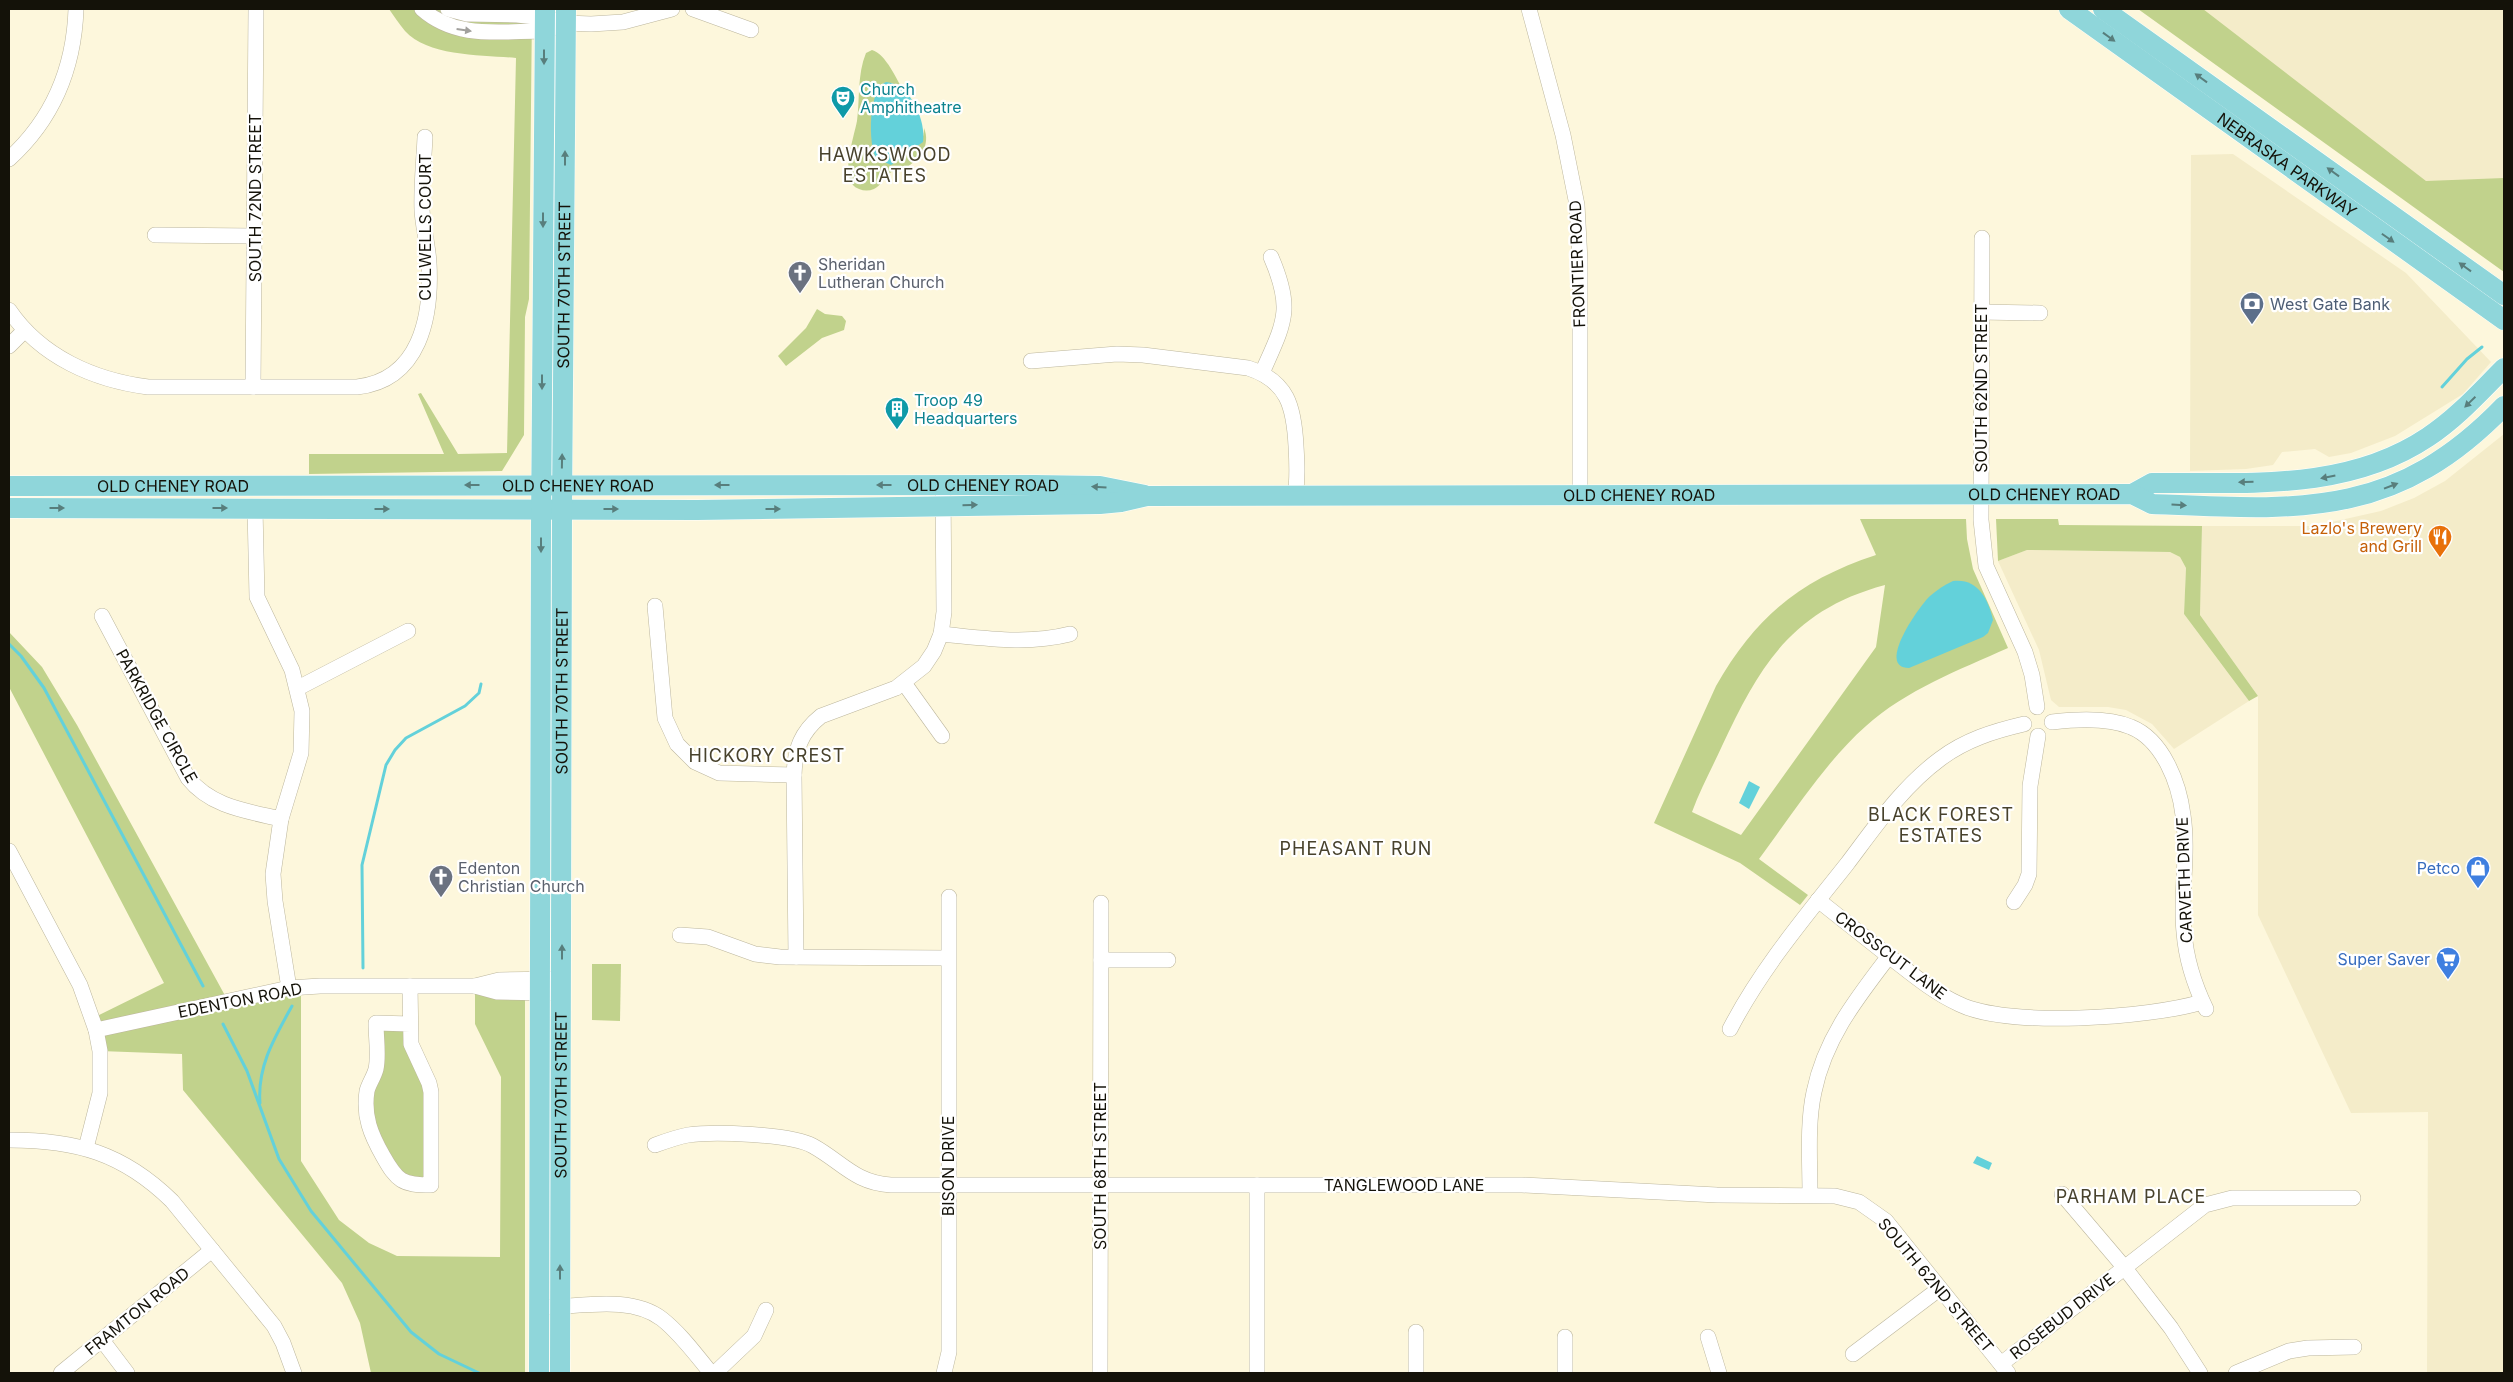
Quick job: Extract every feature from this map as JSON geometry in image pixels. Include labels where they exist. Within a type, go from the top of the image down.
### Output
[{"type":"main road","name":"NEBRASKA PARKWAY","points":[[2069,9],[2504,320]]},
{"type":"main road","name":"NEBRASKA PARKWAY","points":[[2103,9],[2504,296]]},
{"type":"main road","name":"SOUTH 70TH STREET","points":[[560,1373],[562,485],[566,16]]},
{"type":"main road","name":"SOUTH 70TH STREET","points":[[539,1373],[541,485],[545,19]]},
{"type":"main road","name":"OLD CHENEY ROAD","points":[[2132,494],[2152,483],[2303,480],[2332,476],[2367,467],[2408,449],[2438,430],[2504,368]]},
{"type":"main road","name":"OLD CHENEY ROAD","points":[[9,508],[785,509],[1110,504],[1147,496],[1981,494],[2132,494],[2152,504],[2303,507],[2353,499],[2392,486],[2429,468],[2465,444],[2504,406]]},
{"type":"main road","name":"OLD CHENEY ROAD","points":[[9,486],[1100,486],[1147,496]]},
{"type":"street","points":[[9,159],[34,133],[59,94],[72,54],[76,9]]},
{"type":"street","name":"SOUTH 72ND STREET","points":[[253,387],[256,9]]},
{"type":"street","points":[[422,9],[442,23],[459,30],[566,16],[615,23],[672,9]]},
{"type":"street","points":[[448,9],[467,14],[545,19]]},
{"type":"street","points":[[692,9],[751,30]]},
{"type":"street","name":"FRONTIER ROAD","points":[[1529,9],[1563,136],[1577,205],[1580,261],[1580,495]]},
{"type":"street","name":"CULWELLS COURT","points":[[9,310],[25,330],[68,363],[88,373],[116,382],[148,387],[253,387],[370,385],[388,378],[411,357],[422,330],[428,288],[429,263],[422,209],[425,137]]},
{"type":"street","points":[[156,234],[254,236]]},
{"type":"street","name":"SOUTH 62ND STREET","points":[[1982,238],[1981,494],[1984,561],[2029,661],[2037,708]]},
{"type":"street","points":[[1262,373],[1283,322],[1285,308],[1283,283],[1271,257]]},
{"type":"street","points":[[1981,312],[2040,312]]},
{"type":"street","points":[[9,346],[25,330]]},
{"type":"street","points":[[1031,361],[1117,354],[1143,354],[1248,368],[1262,373],[1282,389],[1293,412],[1298,476],[1295,496]]},
{"type":"street","points":[[796,957],[794,774],[798,745],[811,724],[832,710],[878,696],[904,683],[931,656],[941,634],[944,612],[943,485]]},
{"type":"street","points":[[255,508],[257,597],[283,650],[298,688],[302,711],[301,753],[281,819],[273,874],[275,901],[289,988]]},
{"type":"street","points":[[655,606],[665,718],[677,744],[695,762],[719,773],[794,774]]},
{"type":"street","name":"PARKRIDGE CIRCLE","points":[[102,616],[188,778],[196,788],[217,802],[281,819]]},
{"type":"street","points":[[298,688],[408,631]]},
{"type":"street","points":[[941,634],[1023,640],[1050,639],[1070,634]]},
{"type":"street","points":[[904,683],[942,736]]},
{"type":"street","points":[[2037,708],[2049,713],[2052,722],[2046,734],[2038,736],[2029,732],[2024,724],[2028,711],[2037,708]]},
{"type":"street","name":"CARVETH DRIVE","points":[[2052,722],[2107,721],[2124,724],[2139,731],[2163,756],[2176,784],[2184,815],[2183,931],[2188,966],[2204,1005]]},
{"type":"street","points":[[1730,1029],[1751,991],[1818,900],[1903,792],[1923,772],[1967,742],[1988,733],[2024,724]]},
{"type":"street","points":[[2014,902],[2025,885],[2029,874],[2030,786],[2038,736]]},
{"type":"street","points":[[9,850],[80,985],[96,1030],[100,1051],[100,1093],[86,1148]]},
{"type":"street","name":"BISON DRIVE","points":[[944,1373],[949,1352],[948,897]]},
{"type":"street","name":"CROSSCUT LANE","points":[[1818,900],[1922,982],[1973,1010],[2005,1015],[2121,1016],[2204,1005]]},
{"type":"street","name":"SOUTH 68TH STREET","points":[[1100,903],[1100,1373]]},
{"type":"street","points":[[680,935],[708,937],[754,954],[796,957],[948,958]]},
{"type":"street","points":[[1810,1195],[1813,1093],[1821,1064],[1845,1014],[1889,956]]},
{"type":"street","points":[[1101,960],[1168,960]]},
{"type":"street","name":"EDENTON ROAD","points":[[96,1030],[289,988],[320,986],[475,986],[500,980],[540,986],[562,986]]},
{"type":"street","points":[[410,986],[411,1044],[429,1082],[431,1092],[431,1185],[412,1185],[398,1179],[375,1141],[368,1124],[367,1092],[376,1064],[376,1023],[410,1024]]},
{"type":"street","name":"TANGLEWOOD LANE","points":[[655,1146],[674,1138],[696,1134],[790,1138],[815,1147],[864,1180],[891,1185],[1530,1185],[1717,1195],[1835,1196],[1859,1202]]},
{"type":"street","points":[[9,1140],[49,1140],[86,1148],[123,1163],[158,1187],[274,1326],[283,1343],[294,1373]]},
{"type":"street","points":[[1257,1185],[1257,1373]]},
{"type":"street","points":[[2062,1194],[2124,1267],[2171,1328],[2200,1373]]},
{"type":"street","name":"ROSEBUD DRIVE","points":[[2004,1369],[2124,1267],[2195,1211],[2217,1200],[2232,1198],[2353,1198]]},
{"type":"street","name":"SOUTH 62ND STREET","points":[[1859,1202],[1886,1221],[2004,1369]]},
{"type":"street","name":"FRAMTON ROAD","points":[[61,1373],[212,1250]]},
{"type":"street","points":[[1853,1354],[1939,1289]]},
{"type":"street","points":[[539,1307],[623,1305],[650,1312],[670,1326],[713,1373],[750,1340],[759,1327],[766,1310]]},
{"type":"street","points":[[1416,1332],[1416,1373]]},
{"type":"street","points":[[1565,1336],[1565,1373]]},
{"type":"street","points":[[1708,1337],[1718,1373]]},
{"type":"street","points":[[102,1340],[126,1373]]},
{"type":"street","points":[[2236,1373],[2289,1351],[2308,1348],[2354,1347]]},
{"type":"shaded area","points":[[2155,9],[2504,9],[2504,183],[2430,185]]},
{"type":"shaded area","name":"West Gate Bank","points":[[2233,154],[2406,273],[2491,362],[2463,394],[2395,436],[2351,453],[2329,457],[2315,449],[2282,452],[2273,465],[2246,469],[2190,471],[2191,155]]},
{"type":"shaded area","points":[[2504,434],[2504,1373],[2427,1373],[2428,1112],[2351,1113],[2258,915],[2258,696],[2200,615],[2202,526],[2314,526],[2381,511],[2414,498],[2445,481]]},
{"type":"shaded area","points":[[2027,550],[2170,552],[2180,557],[2186,568],[2184,614],[2249,701],[2174,749],[2152,724],[2126,710],[2108,707],[2059,707],[2051,700],[2039,650],[1998,561]]},
{"type":"green space","points":[[389,9],[532,9],[529,299],[525,317],[524,435],[502,471],[309,474],[309,454],[444,454],[418,394],[421,393],[458,454],[507,453],[516,58],[458,53],[428,46],[415,40],[405,31]]},
{"type":"green space","points":[[2138,9],[2203,9],[2426,181],[2504,178],[2504,272]]},
{"type":"green space","points":[[872,50],[877,52],[886,62],[904,92],[898,86],[895,162],[918,145],[924,128],[926,140],[923,151],[915,161],[905,168],[892,172],[876,188],[866,190],[859,189],[853,185],[849,178],[848,169],[857,121],[861,70],[866,53]]},
{"type":"green space","points":[[817,309],[825,314],[842,316],[846,321],[844,330],[822,338],[786,366],[778,356],[806,328]]},
{"type":"green space","points":[[1860,519],[1966,519],[1967,539],[1973,569],[2008,648],[1952,673],[1898,702],[1882,713],[1851,740],[1823,772],[1759,859],[1808,895],[1800,905],[1740,863],[1654,823],[1716,686],[1731,661],[1747,640],[1764,620],[1803,589],[1825,576],[1876,555]],"holes":[[[1885,585],[1876,647],[1741,835],[1692,812],[1702,787],[1750,690],[1783,644],[1803,626],[1826,609],[1853,596]]]},
{"type":"green space","points":[[1996,519],[2058,519],[2059,525],[2202,526],[2200,615],[2258,696],[2249,701],[2184,614],[2186,568],[2180,557],[2170,552],[2027,550],[1998,561]]},
{"type":"green space","points":[[9,632],[42,667],[77,725],[228,1001],[301,987],[301,1161],[339,1220],[369,1243],[397,1256],[500,1257],[501,1077],[475,1024],[475,986],[525,993],[525,1373],[371,1373],[360,1323],[342,1283],[183,1090],[182,1054],[100,1051],[93,1018],[164,983],[9,687]]},
{"type":"green space","points":[[592,964],[621,964],[620,1021],[592,1020]]},
{"type":"green space","points":[[376,1023],[410,1024],[425,1073],[431,1185],[412,1185],[370,1133]]},
{"type":"water","points":[[886,82],[895,84],[909,96],[919,114],[923,133],[923,142],[891,165],[876,158],[873,151],[871,130],[871,117],[876,95],[880,87]]},
{"type":"water","points":[[1953,581],[1969,583],[1980,591],[1988,604],[1993,620],[1988,633],[1983,637],[1909,668],[1900,665],[1897,658],[1898,648],[1910,623],[1930,596]]},
{"type":"water","points":[[1749,781],[1760,787],[1749,809],[1739,803]]},
{"type":"water","points":[[1977,1156],[1992,1163],[1989,1170],[1973,1163]]},
{"type":"waterway","points":[[2442,387],[2467,359],[2482,347]]},
{"type":"waterway","points":[[9,644],[21,656],[44,688],[203,986]]},
{"type":"waterway","points":[[363,968],[362,865],[386,765],[395,750],[406,738],[465,706],[479,693],[481,684]]},
{"type":"waterway","points":[[260,1103],[261,1077],[264,1064],[268,1052],[292,1006]]},
{"type":"waterway","points":[[223,1024],[247,1071],[279,1159],[311,1211],[411,1332],[439,1354],[479,1373]]},
{"type":"place","name":"Church Amphitheatre","points":[[843,119]]},
{"type":"place","name":"Sheridan Lutheran Church","points":[[800,294]]},
{"type":"place","name":"West Gate Bank","points":[[2252,325]]},
{"type":"place","name":"Troop 49 Headquarters","points":[[897,430]]},
{"type":"place","name":"Lazlo's Brewery and Grill","points":[[2440,558]]},
{"type":"place","name":"Petco","points":[[2478,889]]},
{"type":"place","name":"Edenton Christian Church","points":[[441,898]]},
{"type":"place","name":"Super Saver","points":[[2448,980]]},
{"type":"district","name":"HAWKSWOOD ESTATES","points":[[885,164]]},
{"type":"district","name":"HICKORY CREST","points":[[767,755]]},
{"type":"district","name":"BLACK FOREST ESTATES","points":[[1941,824]]},
{"type":"district","name":"PHEASANT RUN","points":[[1356,848]]},
{"type":"district","name":"PARHAM PLACE","points":[[2131,1196]]}]
